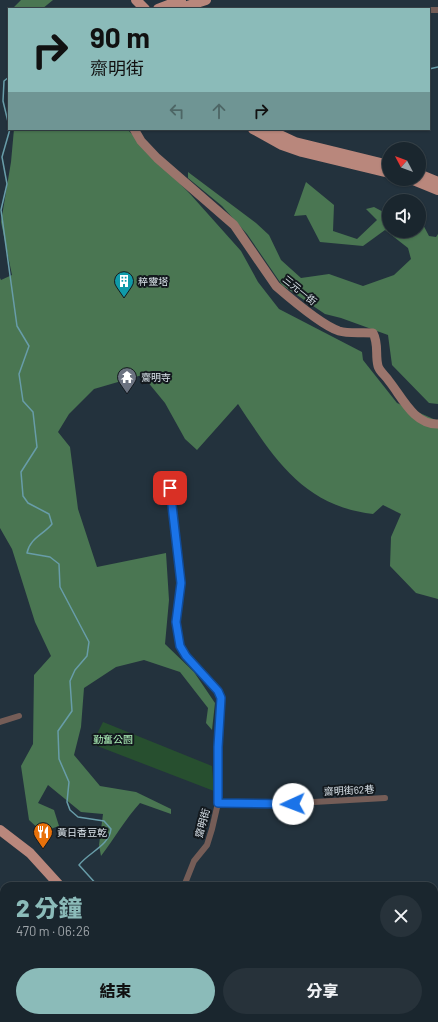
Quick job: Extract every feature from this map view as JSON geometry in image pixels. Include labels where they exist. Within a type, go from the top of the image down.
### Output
[{"type":"main road","points":[[136,0],[143,8]]},
{"type":"main road","points":[[161,8],[181,0]]},
{"type":"main road","points":[[182,8],[201,3]]},
{"type":"main road","points":[[255,130],[282,145],[302,152],[382,171]]},
{"type":"main road","points":[[269,130],[295,142],[382,163]]},
{"type":"main road","points":[[426,177],[438,182]]},
{"type":"main road","points":[[426,185],[438,190]]},
{"type":"main road","points":[[0,830],[30,853],[56,882]]},
{"type":"street","name":"三元一街","points":[[135,130],[141,141],[157,158],[234,225],[271,280],[281,290],[328,326],[340,332],[373,333],[376,339],[378,367],[406,406],[425,421],[432,424],[438,424]]},
{"type":"street","name":"齋明街","points":[[170,488],[181,583],[176,622],[180,646],[186,656],[218,691],[221,698],[218,747],[218,803],[207,845],[194,861],[186,882]]},
{"type":"street","points":[[0,722],[19,716]]},
{"type":"street","name":"齋明街62巷","points":[[218,803],[278,804],[385,798]]},
{"type":"green space","points":[[21,0],[53,0],[43,8],[13,8]]},
{"type":"green space","points":[[14,130],[128,130],[191,195],[241,251],[258,282],[279,309],[362,352],[363,360],[397,403],[438,421],[438,599],[416,593],[390,566],[391,537],[401,514],[383,505],[373,514],[349,509],[327,501],[309,490],[278,460],[264,443],[238,404],[197,450],[185,439],[165,403],[142,375],[94,389],[69,414],[58,432],[70,447],[78,509],[97,567],[166,553],[169,600],[165,644],[194,672],[215,703],[212,730],[206,723],[208,708],[180,672],[144,660],[116,667],[84,688],[81,727],[74,755],[100,786],[136,792],[171,809],[171,814],[140,803],[101,856],[99,845],[103,814],[81,812],[48,785],[38,803],[54,810],[59,826],[42,832],[29,820],[21,766],[33,744],[34,675],[51,656],[35,622],[12,549],[0,528],[0,278],[1,280],[12,275],[1,222],[11,162]]},
{"type":"green space","points":[[188,172],[256,223],[269,235],[281,260],[301,278],[329,274],[363,286],[394,275],[411,259],[408,248],[395,238],[426,238],[426,230],[429,236],[436,237],[438,234],[438,404],[429,403],[392,365],[388,335],[341,318],[325,314],[282,285],[247,234],[222,206],[188,178]]},
{"type":"green space","points":[[306,182],[334,205],[333,231],[357,239],[377,220],[366,209],[374,207],[382,211],[382,232],[363,246],[320,242],[306,215],[294,216]]},
{"type":"green space","name":"勤奮公園","points":[[103,722],[212,766],[214,791],[92,744]]},
{"type":"waterway","points":[[430,69],[438,67]]},
{"type":"waterway","points":[[8,78],[4,81],[3,101],[8,122]]},
{"type":"waterway","points":[[10,130],[2,157],[7,184],[1,210],[17,326],[29,346],[19,374],[23,401],[33,412],[37,447],[21,472],[23,496],[28,503],[49,514],[52,524],[34,540],[27,553],[50,557],[59,564],[60,587],[89,642],[87,656],[75,670],[70,681],[72,711],[58,731],[59,759],[69,782],[67,802],[70,810],[78,817],[104,821],[111,829],[107,840],[79,865],[94,882]]},
{"type":"place","name":"粹靈塔","points":[[124,298]]},
{"type":"place","name":"齋明寺","points":[[127,394]]},
{"type":"place","name":"黃日香豆乾","points":[[43,849]]},
{"type":"route","points":[[170,488],[181,583],[176,622],[180,646],[186,656],[218,691],[221,698],[218,747],[218,803],[293,804]]}]
